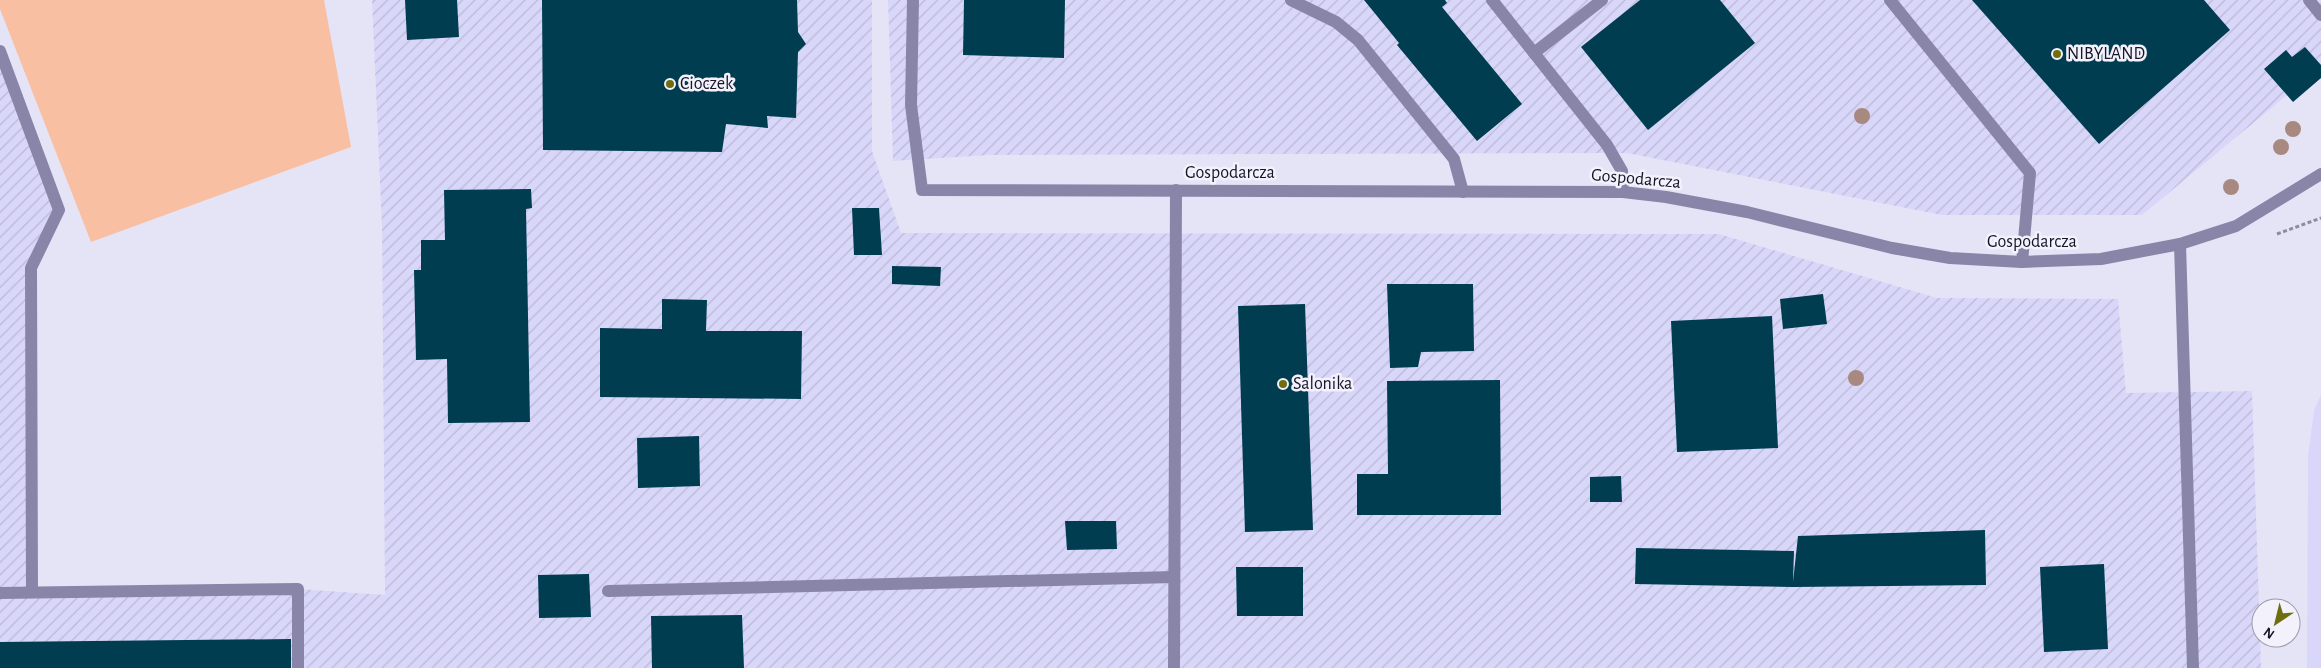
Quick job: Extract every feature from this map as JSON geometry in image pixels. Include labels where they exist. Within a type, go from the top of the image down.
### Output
[{"type":"street","name":"Gospodarcza","points":[[913,0],[911,105],[922,190],[1623,192],[1666,197],[1747,212],[1892,248],[1940,257],[2022,262],[2101,259],[2180,244],[2236,226],[2321,174]]},
{"type":"street","points":[[1291,0],[1336,22],[1358,40],[1454,159],[1463,192]]},
{"type":"street","points":[[1492,0],[1607,145],[1622,170],[1623,192]]},
{"type":"street","points":[[1534,53],[1602,0]]},
{"type":"street","points":[[1890,0],[2030,173],[2022,262]]},
{"type":"street","points":[[2309,0],[2321,15]]},
{"type":"street","points":[[0,51],[59,210],[31,268],[32,592]]},
{"type":"street","points":[[1174,668],[1176,190]]},
{"type":"street","points":[[2180,244],[2193,668]]},
{"type":"street","points":[[608,591],[1174,577]]},
{"type":"street","points":[[0,593],[298,589],[298,668]]},
{"type":"shaded area","points":[[0,0],[324,0],[351,147],[91,242],[0,9]]},
{"type":"shaded area","points":[[372,0],[872,0],[872,151],[901,233],[1719,234],[1937,298],[2118,299],[2126,393],[2252,391],[2259,598],[2251,598],[2251,648],[2260,648],[2261,668],[0,668],[0,51],[59,210],[31,268],[32,592],[298,589],[385,595],[382,228]]},
{"type":"shaded area","points":[[888,0],[2321,0],[2321,67],[2142,215],[1942,215],[1627,153],[989,155],[893,161]]},
{"type":"shaded area","points":[[2321,395],[2321,668],[2307,668],[2308,456],[2314,410]]},
{"type":"building","points":[[405,0],[457,0],[459,37],[407,40]]},
{"type":"building","name":"Cioczek","points":[[542,0],[797,0],[798,32],[806,44],[798,52],[796,118],[767,116],[768,128],[726,124],[722,152],[543,150]]},
{"type":"building","points":[[964,0],[1065,0],[1064,58],[963,55]]},
{"type":"building","points":[[1364,0],[1445,0],[1447,3],[1442,7],[1522,104],[1477,141],[1397,45],[1399,43]]},
{"type":"building","points":[[1640,0],[1720,0],[1755,43],[1648,130],[1581,47]]},
{"type":"building","points":[[1972,0],[2204,0],[2230,30],[2099,144]]},
{"type":"building","points":[[2305,47],[2321,65],[2321,78],[2293,102],[2264,69],[2286,50],[2292,57]]},
{"type":"building","points":[[531,189],[532,208],[526,209],[530,422],[448,423],[447,359],[416,360],[414,270],[421,270],[421,240],[445,240],[444,190]]},
{"type":"building","points":[[852,208],[879,208],[882,255],[854,255]]},
{"type":"building","points":[[892,266],[941,267],[940,286],[892,284]]},
{"type":"building","points":[[1387,284],[1473,284],[1474,351],[1421,352],[1418,367],[1390,368]]},
{"type":"building","points":[[1823,294],[1827,324],[1783,329],[1780,299]]},
{"type":"building","points":[[662,299],[707,300],[706,331],[802,331],[801,399],[600,397],[600,328],[662,329]]},
{"type":"building","points":[[1305,304],[1313,530],[1245,532],[1238,306]]},
{"type":"building","points":[[1772,316],[1778,448],[1677,452],[1671,321]]},
{"type":"building","points":[[1500,380],[1501,515],[1357,515],[1357,474],[1388,474],[1387,381]]},
{"type":"building","points":[[699,436],[700,486],[638,488],[637,438]]},
{"type":"building","points":[[1621,476],[1622,502],[1590,502],[1590,477]]},
{"type":"building","points":[[1065,521],[1116,521],[1117,549],[1067,550]]},
{"type":"building","points":[[1985,530],[1986,585],[1793,587],[1635,584],[1636,548],[1794,551],[1793,582],[1798,536]]},
{"type":"building","points":[[2104,564],[2108,649],[2044,652],[2040,567]]},
{"type":"building","points":[[1236,567],[1303,567],[1303,616],[1237,616]]},
{"type":"building","points":[[589,574],[591,617],[539,618],[538,575]]},
{"type":"building","points":[[742,615],[744,668],[652,668],[651,616]]},
{"type":"building","points":[[291,639],[291,668],[0,668],[0,642]]},
{"type":"place","name":"NIBYLAND","points":[[2057,54]]},
{"type":"place","name":"Cioczek","points":[[670,84]]},
{"type":"place","name":"Salonika","points":[[1283,384]]}]
